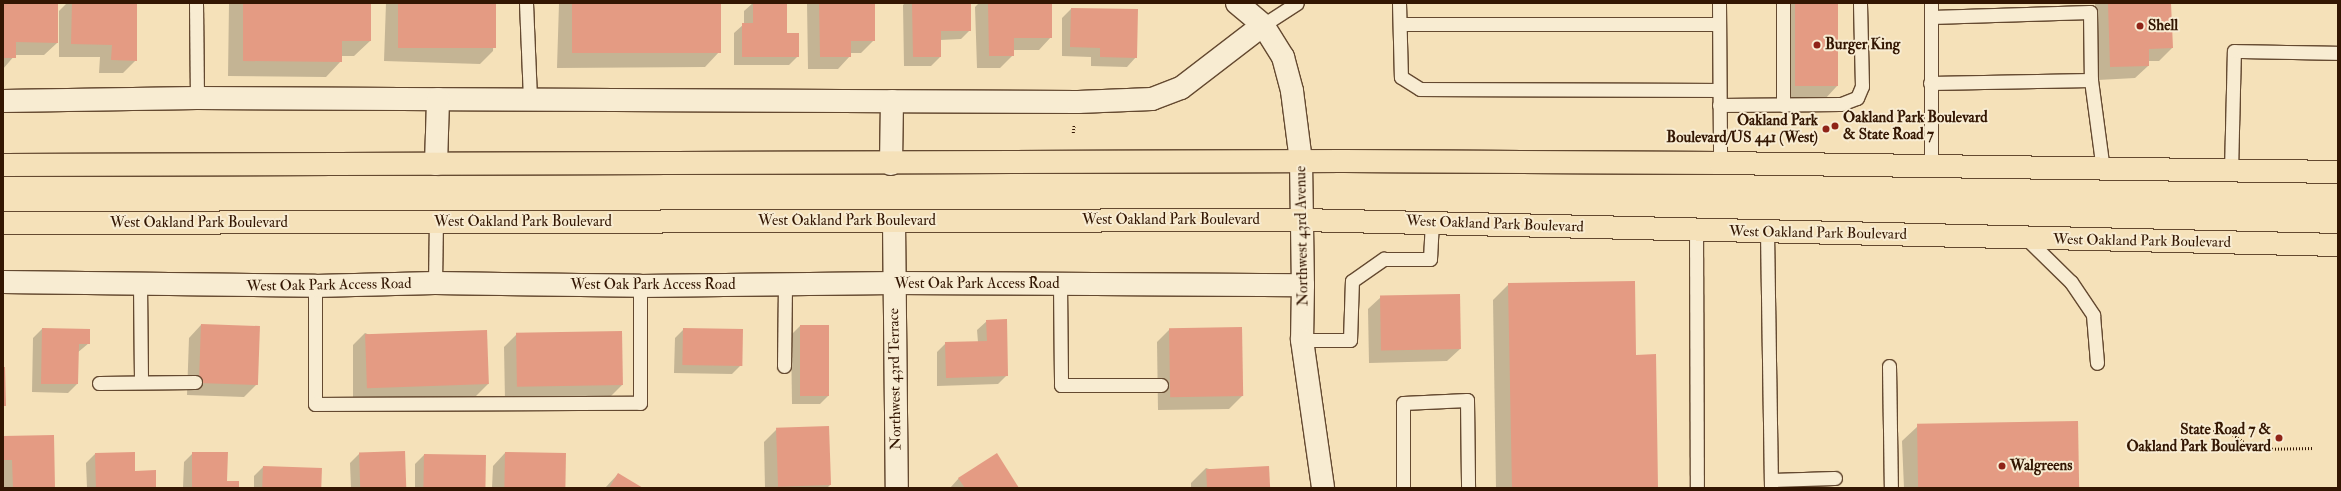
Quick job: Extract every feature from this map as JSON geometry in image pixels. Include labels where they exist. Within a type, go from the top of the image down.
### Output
[{"type":"main road","points":[[3,165],[891,164],[1301,161],[1720,163],[2103,170],[2338,172]]},
{"type":"main road","name":"West Oakland Park Boulevard","points":[[3,223],[1301,220],[2338,245]]},
{"type":"street","name":"Northwest 43rd Avenue","points":[[1236,3],[1263,25],[1283,57],[1292,91],[1301,161],[1303,285],[1302,340],[1323,488]]},
{"type":"street","points":[[3,102],[197,98],[1078,102],[1152,99],[1181,88],[1263,25]]},
{"type":"street","points":[[436,164],[438,99]]},
{"type":"street","points":[[891,164],[892,101]]},
{"type":"street","name":"Northwest 43rd Terrace","points":[[894,221],[897,488]]},
{"type":"street","name":"West Oak Park Access Road","points":[[3,282],[315,286],[435,284],[640,286],[894,283],[1303,285]]},
{"type":"lane","points":[[196,3],[197,98]]},
{"type":"lane","points":[[526,3],[530,100]]},
{"type":"lane","points":[[1263,25],[1297,3]]},
{"type":"lane","points":[[1399,3],[1401,77],[1420,89],[1719,90]]},
{"type":"lane","points":[[1719,3],[1720,163]]},
{"type":"lane","points":[[1783,3],[1783,105]]},
{"type":"lane","points":[[1719,105],[1841,104],[1857,98],[1862,86],[1860,3]]},
{"type":"lane","points":[[1931,3],[1931,166]]},
{"type":"lane","points":[[1931,17],[2090,8],[2091,80],[2103,170]]},
{"type":"lane","points":[[1400,24],[1719,24]]},
{"type":"lane","points":[[2231,171],[2234,51],[2338,52]]},
{"type":"lane","points":[[1930,83],[2091,80]]},
{"type":"lane","points":[[435,284],[436,222]]},
{"type":"lane","points":[[1302,340],[1350,340],[1352,281],[1384,259],[1430,259],[1432,223]]},
{"type":"lane","points":[[1696,230],[1696,488]]},
{"type":"lane","points":[[1767,232],[1771,484],[1835,478]]},
{"type":"lane","points":[[2026,238],[2071,282],[2092,314],[2097,363]]},
{"type":"lane","points":[[140,284],[141,381]]},
{"type":"lane","points":[[784,366],[785,284]]},
{"type":"lane","points":[[1060,284],[1061,385],[1161,385]]},
{"type":"lane","points":[[315,286],[315,404],[640,402],[640,286]]},
{"type":"lane","points":[[1889,366],[1891,488]]},
{"type":"lane","points":[[99,383],[141,381],[195,382]]},
{"type":"lane","points":[[1403,488],[1403,402],[1467,400],[1468,488]]},
{"type":"path","points":[[2183,432],[2228,431],[2254,449],[2314,448]]},
{"type":"building","points":[[3,3],[58,3],[58,43],[16,42],[16,58],[3,58]]},
{"type":"building","points":[[72,3],[137,3],[137,61],[111,60],[112,45],[71,44]]},
{"type":"building","points":[[243,3],[371,3],[371,41],[342,41],[342,62],[243,61]]},
{"type":"building","points":[[398,3],[496,3],[496,48],[398,48]]},
{"type":"building","points":[[572,3],[721,3],[721,53],[572,53]]},
{"type":"building","points":[[753,3],[787,3],[787,33],[799,33],[799,57],[742,57],[742,23],[753,23]]},
{"type":"building","points":[[819,3],[875,3],[875,41],[851,41],[851,57],[820,57]]},
{"type":"building","points":[[912,3],[971,3],[971,31],[941,31],[941,57],[913,57]]},
{"type":"building","points":[[988,3],[1052,3],[1052,38],[1014,38],[1014,56],[989,56]]},
{"type":"building","name":"Burger King","points":[[1795,3],[1838,3],[1838,86],[1795,86]]},
{"type":"building","name":"Shell","points":[[2108,3],[2171,3],[2173,48],[2149,49],[2149,66],[2110,67]]},
{"type":"building","points":[[1071,8],[1138,9],[1137,58],[1100,57],[1100,48],[1070,47]]},
{"type":"building","points":[[1635,281],[1636,355],[1656,354],[1658,488],[1512,488],[1508,283]]},
{"type":"building","points":[[1460,294],[1461,349],[1381,350],[1380,295]]},
{"type":"building","points":[[1007,319],[1008,376],[946,378],[945,342],[987,341],[986,320]]},
{"type":"building","points":[[201,324],[260,326],[258,385],[199,383]]},
{"type":"building","points":[[800,325],[829,325],[829,396],[800,396]]},
{"type":"building","points":[[1242,327],[1243,396],[1170,397],[1169,328]]},
{"type":"building","points":[[42,328],[90,329],[90,344],[79,344],[78,384],[41,384]]},
{"type":"building","points":[[683,328],[743,329],[742,366],[682,365]]},
{"type":"building","points":[[487,330],[489,384],[367,388],[365,334]]},
{"type":"building","points":[[622,331],[623,385],[517,387],[516,333]]},
{"type":"building","points":[[3,367],[5,367],[6,406],[3,406]]},
{"type":"building","name":"Walgreens","points":[[2078,421],[2079,488],[1918,488],[1917,424]]},
{"type":"building","points":[[829,426],[831,485],[778,487],[776,428]]},
{"type":"building","points":[[54,435],[55,488],[13,488],[12,460],[3,460],[3,436]]},
{"type":"building","points":[[405,451],[406,488],[360,488],[359,453]]},
{"type":"building","points":[[135,452],[135,471],[156,470],[156,488],[96,488],[95,453]]},
{"type":"building","points":[[192,452],[228,452],[227,481],[239,481],[239,488],[192,488]]},
{"type":"building","points":[[505,452],[566,453],[565,488],[504,488]]},
{"type":"building","points":[[997,453],[1019,488],[965,488],[958,478]]},
{"type":"building","points":[[424,454],[486,455],[485,488],[423,488]]},
{"type":"building","points":[[263,466],[322,468],[321,488],[262,488]]},
{"type":"building","points":[[1269,466],[1270,488],[1207,488],[1206,469]]},
{"type":"building","points":[[618,473],[643,488],[609,488]]},
{"type":"place","name":"Shell","points":[[2140,26]]},
{"type":"place","name":"Burger King","points":[[1817,45]]},
{"type":"place","name":"Oakland Park Boulevard & State Road 7","points":[[1835,126]]},
{"type":"place","name":"Oakland Park Boulevard/US 441 (West)","points":[[1826,129]]},
{"type":"place","name":"State Road 7 & Oakland Park Boulevard","points":[[2279,438]]},
{"type":"place","name":"Walgreens","points":[[2002,466]]}]
